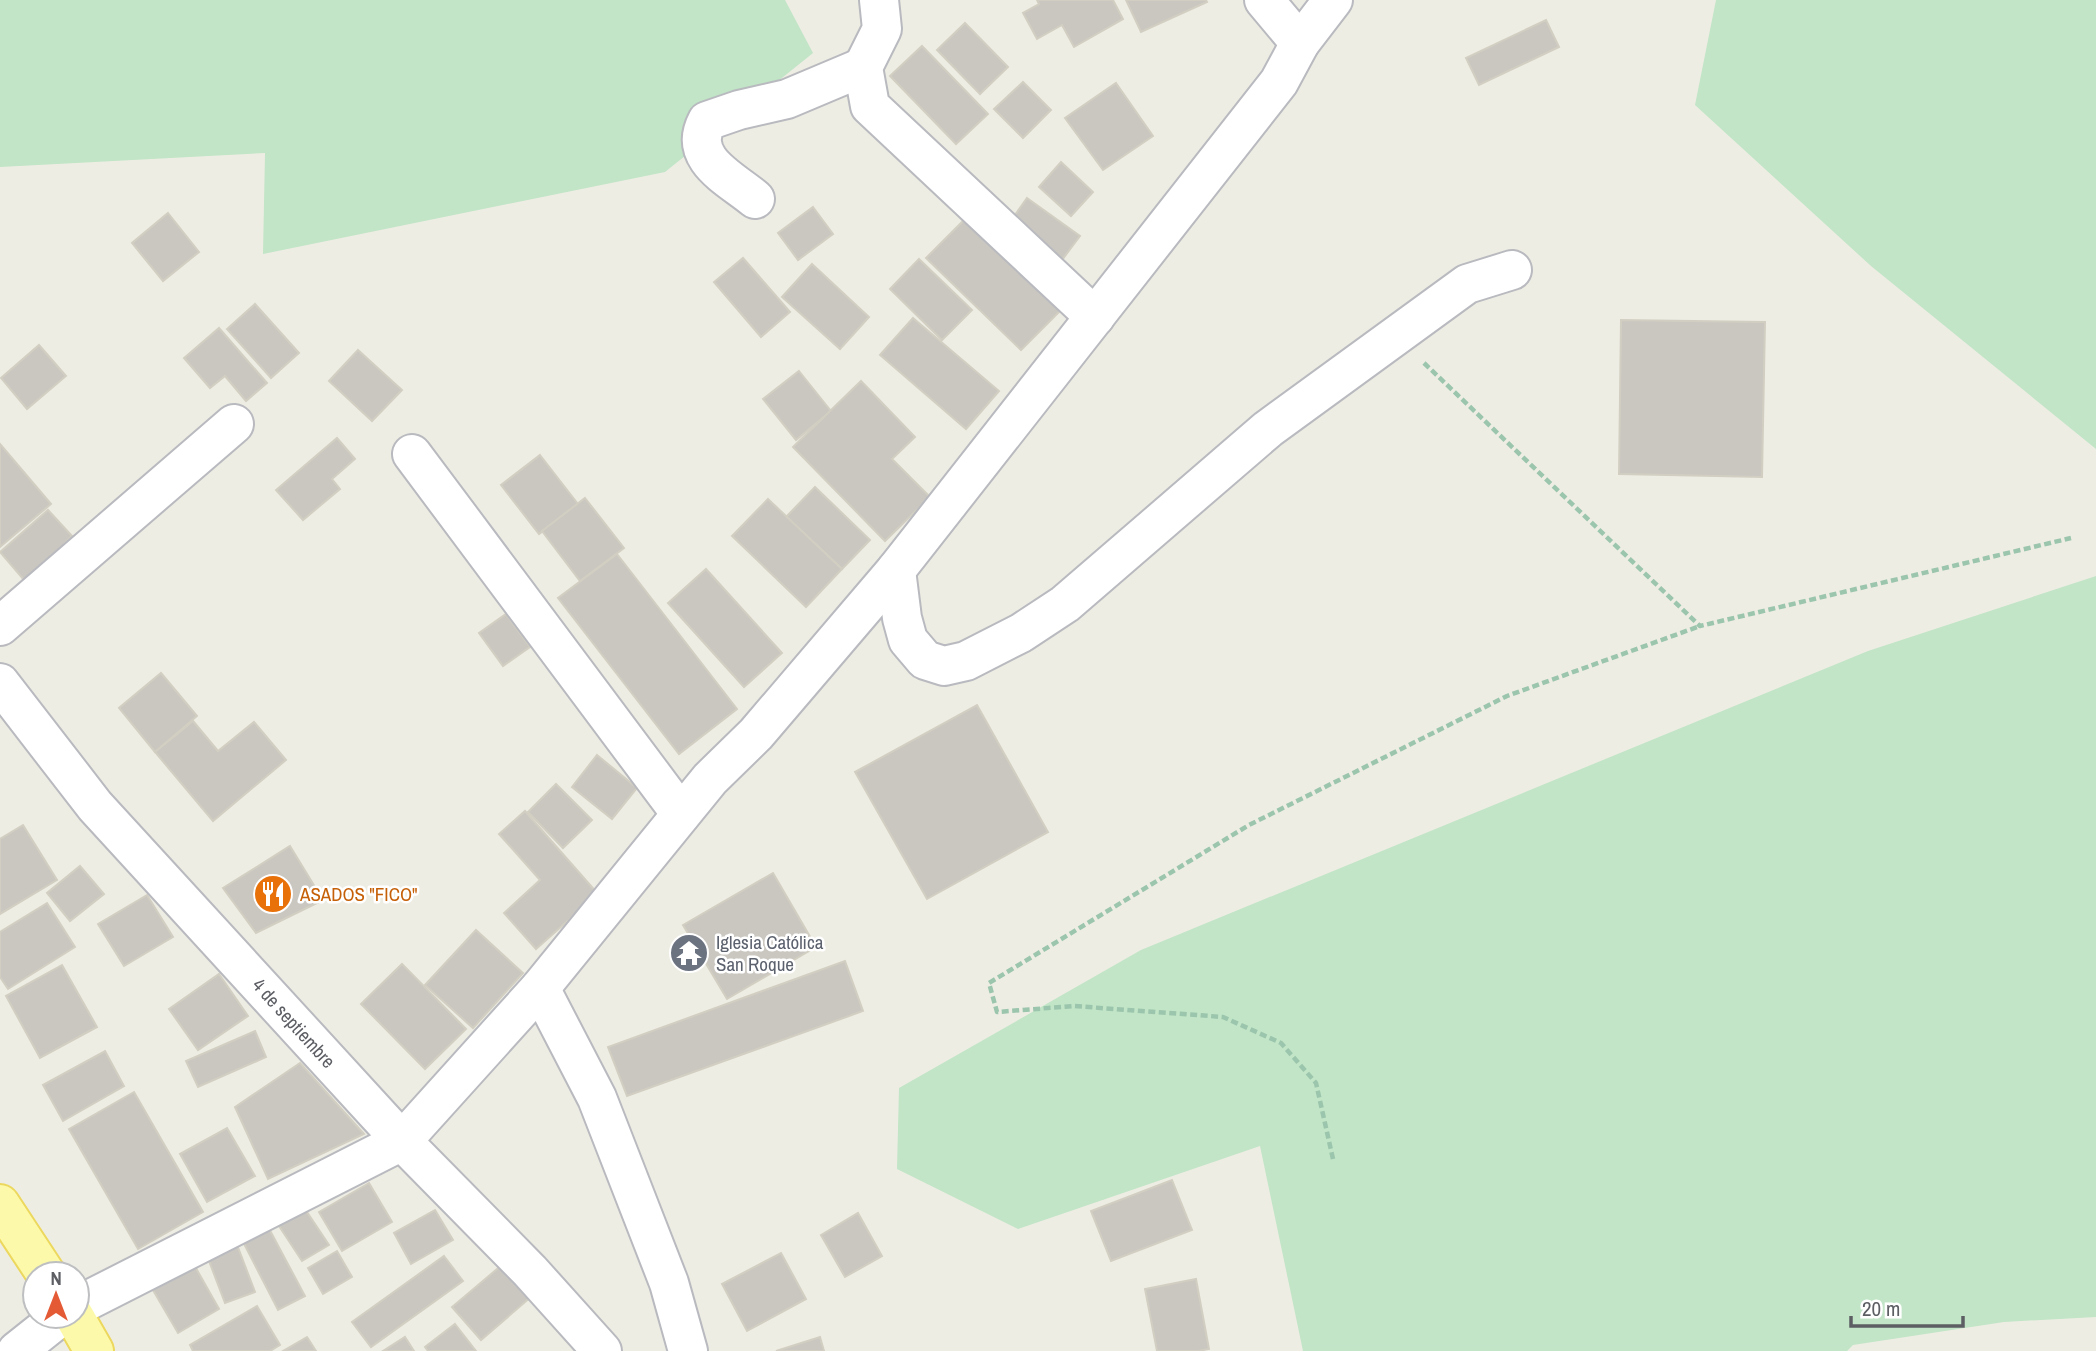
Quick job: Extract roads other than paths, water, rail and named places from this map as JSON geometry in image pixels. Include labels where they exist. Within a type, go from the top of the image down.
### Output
[{"type":"main road","points":[[0,1204],[37,1260]]},
{"type":"main road","points":[[82,1330],[94,1351]]},
{"type":"street","points":[[879,0],[882,29],[863,67],[870,106],[1095,317]]},
{"type":"street","points":[[1264,0],[1300,43]]},
{"type":"street","points":[[91,1299],[402,1141],[540,988],[710,779],[756,734],[896,570],[1279,82],[1300,43],[1333,0]]},
{"type":"street","points":[[755,199],[708,161],[702,152],[701,141],[708,121],[739,110],[787,99],[863,67]]},
{"type":"street","points":[[896,570],[902,618],[908,640],[925,660],[944,666],[965,661],[1021,633],[1065,604],[1268,429],[1467,284],[1512,270]]},
{"type":"street","points":[[0,626],[234,424]]},
{"type":"street","points":[[412,454],[681,814]]},
{"type":"street","name":"4 de septiembre","points":[[0,683],[96,806],[402,1141],[530,1271],[602,1351]]},
{"type":"street","points":[[540,988],[597,1098],[669,1283],[688,1351]]},
{"type":"street","points":[[17,1351],[43,1330]]},
{"type":"place","name":"ASADOS \"FICO\"","points":[[273,894]]},
{"type":"place","name":"Iglesia Católica San Roque","points":[[689,953]]}]
